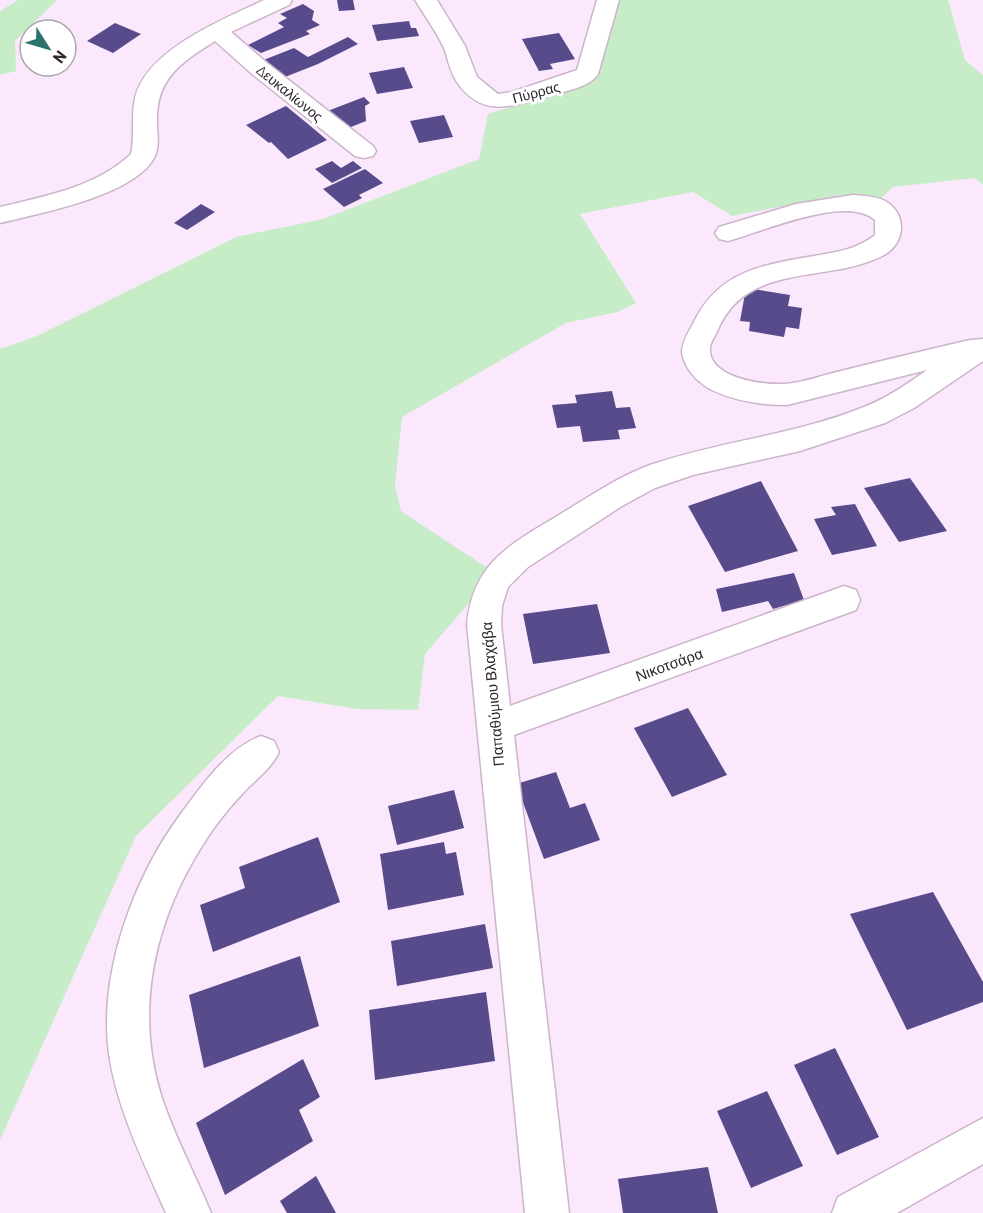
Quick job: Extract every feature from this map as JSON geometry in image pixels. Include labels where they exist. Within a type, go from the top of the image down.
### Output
[{"type":"street","points":[[0,215],[96,187],[134,166],[144,152],[146,102],[156,77],[181,55],[218,32],[281,0]]},
{"type":"street","name":"Πύρρας","points":[[426,0],[454,46],[467,80],[483,96],[497,101],[514,99],[573,81],[587,74],[608,0]]},
{"type":"street","name":"Δευκαλίωνος","points":[[218,32],[259,68],[364,151]]},
{"type":"street","points":[[728,233],[782,216],[843,203],[861,203],[878,208],[888,215],[891,221],[888,238],[876,249],[845,259],[807,265],[750,279],[724,296],[696,346],[695,356],[705,371],[730,386],[759,394],[787,394],[873,375],[923,360],[983,348]]},
{"type":"street","name":"Παπαθύμιου Βλαχάβα","points":[[547,1213],[511,863],[494,727],[484,606],[494,581],[512,561],[642,481],[697,461],[803,439],[877,414],[913,396],[983,348]]},
{"type":"street","name":"Νικοτσάρα","points":[[494,727],[844,600]]},
{"type":"street","points":[[189,1213],[150,1122],[136,1079],[130,1053],[127,1010],[129,992],[143,930],[155,897],[173,861],[210,803],[261,752]]},
{"type":"street","points":[[854,1213],[983,1140]]},
{"type":"green space","points":[[18,0],[57,0],[39,18],[18,18],[18,38],[15,41],[16,71],[0,75],[0,11]]},
{"type":"green space","points":[[615,0],[948,0],[965,60],[983,75],[983,185],[975,178],[893,187],[880,199],[841,195],[732,216],[693,192],[580,214],[636,303],[618,312],[566,323],[402,417],[395,485],[401,511],[495,573],[425,654],[418,710],[357,709],[278,696],[136,836],[0,1140],[0,349],[37,336],[236,237],[323,219],[479,159],[488,114],[594,82]]},
{"type":"building","points":[[337,0],[353,0],[355,10],[339,11]]},
{"type":"building","points":[[303,4],[314,11],[312,20],[320,25],[306,31],[310,34],[261,53],[248,45],[284,27],[278,23],[287,18],[280,14]]},
{"type":"building","points":[[409,21],[411,28],[416,28],[419,36],[377,41],[372,25]]},
{"type":"building","points":[[115,23],[141,34],[113,53],[87,41]]},
{"type":"building","points":[[559,33],[575,59],[550,64],[553,69],[539,71],[522,39]]},
{"type":"building","points":[[348,37],[358,44],[318,64],[280,79],[261,61],[294,48],[308,57]]},
{"type":"building","points":[[404,67],[413,88],[377,94],[369,73]]},
{"type":"building","points":[[364,97],[370,103],[365,106],[366,121],[346,129],[325,112]]},
{"type":"building","points":[[286,106],[327,140],[288,159],[271,142],[269,143],[246,125]]},
{"type":"building","points":[[444,115],[453,137],[419,143],[410,121]]},
{"type":"building","points":[[332,161],[341,168],[353,161],[362,168],[332,183],[315,169]]},
{"type":"building","points":[[365,169],[383,183],[359,195],[362,198],[344,207],[323,189]]},
{"type":"building","points":[[201,204],[215,212],[187,230],[174,223]]},
{"type":"building","points":[[746,288],[790,295],[788,306],[802,308],[799,329],[786,327],[784,337],[749,331],[750,322],[740,321]]},
{"type":"building","points":[[612,391],[616,408],[630,407],[636,428],[618,430],[620,439],[583,442],[580,426],[557,428],[552,405],[577,403],[575,395]]},
{"type":"building","points":[[910,478],[947,531],[899,542],[864,488]]},
{"type":"building","points":[[761,481],[798,551],[725,572],[688,506]]},
{"type":"building","points":[[855,504],[877,546],[832,555],[814,519],[836,515],[831,507]]},
{"type":"building","points":[[794,573],[804,600],[773,609],[768,601],[722,612],[716,589]]},
{"type":"building","points":[[597,604],[610,653],[533,664],[523,614]]},
{"type":"building","points":[[688,708],[727,775],[672,797],[634,728]]},
{"type":"building","points":[[556,772],[570,808],[585,803],[600,840],[544,859],[516,784]]},
{"type":"building","points":[[454,790],[464,828],[397,845],[388,806]]},
{"type":"building","points":[[318,837],[340,902],[213,952],[200,905],[245,888],[239,867]]},
{"type":"building","points":[[444,842],[446,854],[456,852],[464,895],[388,910],[380,854]]},
{"type":"building","points":[[933,892],[983,982],[983,1002],[907,1030],[850,914]]},
{"type":"building","points":[[485,924],[493,968],[397,986],[391,941]]},
{"type":"building","points":[[300,956],[319,1026],[204,1068],[189,995]]},
{"type":"building","points":[[486,992],[495,1061],[375,1080],[369,1010]]},
{"type":"building","points":[[835,1048],[879,1137],[837,1155],[794,1065]]},
{"type":"building","points":[[303,1059],[320,1097],[299,1110],[313,1141],[225,1195],[196,1123]]},
{"type":"building","points":[[767,1091],[803,1166],[751,1188],[717,1111]]},
{"type":"building","points":[[708,1167],[718,1213],[623,1213],[618,1179]]},
{"type":"building","points":[[316,1176],[336,1213],[287,1213],[280,1201]]}]
